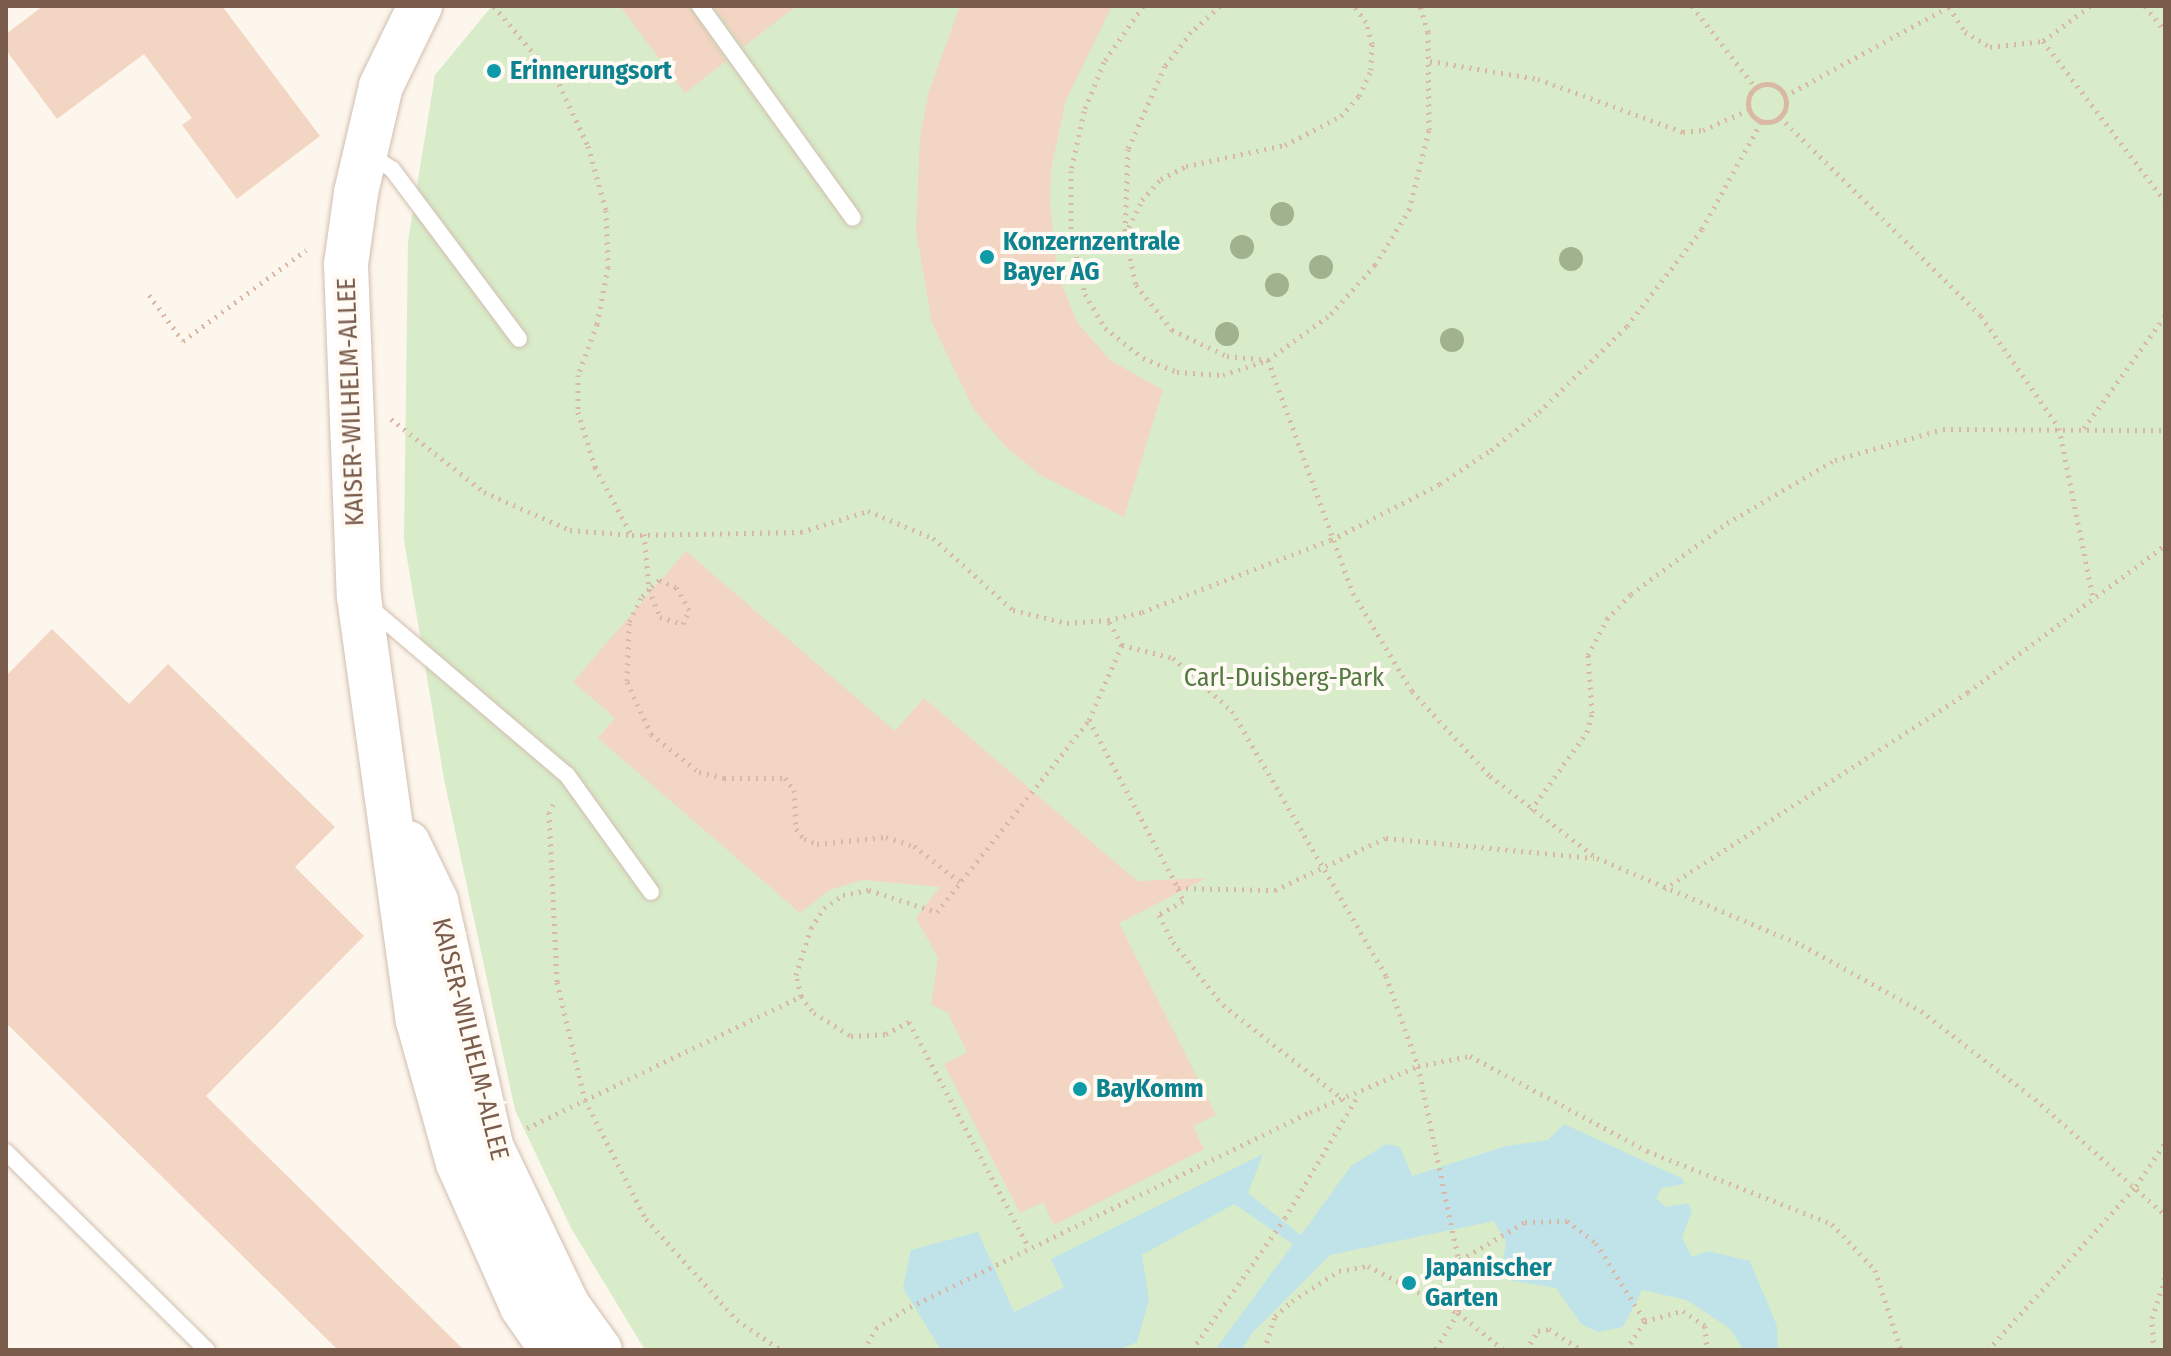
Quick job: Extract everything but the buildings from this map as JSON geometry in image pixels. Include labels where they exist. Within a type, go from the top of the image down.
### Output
[{"type":"street","name":"KAISER-WILHELM-ALLEE","points":[[420,6],[381,86],[352,215],[346,264],[359,597],[391,809],[418,1021],[458,1163],[522,1307],[552,1350]]},
{"type":"street","name":"KAISER-WILHELM-ALLEE","points":[[391,809],[436,901],[491,1146],[568,1306],[600,1350]]},
{"type":"lane","points":[[700,6],[853,218]]},
{"type":"lane","points":[[366,152],[392,169],[519,339]]},
{"type":"lane","points":[[359,597],[567,775],[651,892]]},
{"type":"lane","points":[[6,1152],[207,1350]]},
{"type":"path","points":[[494,6],[559,84],[588,146],[606,210],[608,267],[597,324],[578,375],[578,412],[595,467],[632,535]]},
{"type":"path","points":[[1143,6],[1104,62],[1084,111],[1071,171],[1071,233],[1085,294],[1105,328],[1143,358],[1177,372],[1223,375],[1268,360],[1331,314],[1375,265],[1409,210],[1429,130],[1430,61],[1420,6]]},
{"type":"path","points":[[1220,6],[1191,32],[1142,109],[1128,149],[1125,235],[1136,285],[1172,330],[1227,356],[1268,360]]},
{"type":"path","points":[[1125,235],[1142,200],[1161,179],[1186,166],[1285,145],[1341,116],[1359,96],[1371,70],[1372,44],[1354,6]]},
{"type":"path","points":[[1692,6],[1755,87]]},
{"type":"path","points":[[1780,117],[1785,96],[1949,6],[1965,32],[1990,47],[2043,41],[2090,6]]},
{"type":"path","points":[[2145,6],[2165,31]]},
{"type":"path","points":[[2043,41],[2165,201]]},
{"type":"path","points":[[1430,61],[1538,79],[1683,132],[1714,126],[1749,110]]},
{"type":"path","points":[[1755,87],[1773,84],[1785,96]]},
{"type":"path","points":[[1749,110],[1755,87]]},
{"type":"path","points":[[1749,110],[1761,122]]},
{"type":"path","points":[[379,411],[420,437],[484,492],[570,530],[632,535],[801,532],[868,511],[933,538],[1013,610],[1067,623],[1108,620],[1142,612],[1331,540],[1453,475],[1539,412],[1585,371],[1627,326],[1702,229],[1761,122],[1780,117]]},
{"type":"path","points":[[1780,117],[1981,316],[2059,428],[2093,598]]},
{"type":"path","points":[[149,295],[183,341],[352,215]]},
{"type":"path","points":[[2084,428],[2165,316]]},
{"type":"path","points":[[1268,360],[1331,540],[1353,593],[1412,691],[1479,766],[1531,810],[1597,858],[1663,890],[1802,945],[1921,1011],[2136,1186],[2165,1215]]},
{"type":"path","points":[[1531,810],[1587,732],[1592,713],[1588,655],[1607,619],[1631,594],[1727,523],[1835,460],[1927,433],[2059,428],[2165,430]]},
{"type":"path","points":[[644,534],[649,589],[660,617],[672,624],[689,619],[685,598],[676,587],[659,580],[649,589],[629,623],[627,682],[651,734],[699,772],[724,778],[785,778],[794,790],[796,829],[804,839],[817,844],[860,836],[886,837],[914,846],[960,882]]},
{"type":"path","points":[[1663,890],[1968,692],[2165,545]]},
{"type":"path","points":[[1108,620],[1122,645],[1173,658],[1232,711],[1327,869],[1386,976],[1418,1066],[1456,1236],[1464,1286],[1458,1313],[1435,1350]]},
{"type":"path","points":[[1029,1248],[909,1022],[886,1034],[851,1036],[814,1013],[801,996],[796,975],[803,947],[824,908],[843,895],[869,890],[900,896],[937,912],[1089,720],[1122,645]]},
{"type":"path","points":[[1089,720],[1183,901],[1159,915],[1173,942],[1223,1005],[1344,1100]]},
{"type":"path","points":[[567,775],[549,812],[557,982],[585,1100],[646,1219],[737,1320],[781,1350]]},
{"type":"path","points":[[1178,888],[1275,890],[1327,869],[1386,838],[1597,858]]},
{"type":"path","points":[[491,1146],[801,996]]},
{"type":"path","points":[[864,1350],[876,1328],[910,1307],[1029,1248],[1418,1066],[1470,1056],[1647,1151],[1832,1224],[1875,1270],[1901,1350]]},
{"type":"path","points":[[1192,1350],[1348,1122],[1360,1093]]},
{"type":"path","points":[[1988,1350],[2136,1186],[2165,1143]]},
{"type":"path","points":[[1460,1260],[1525,1222],[1567,1221],[1596,1243],[1645,1321]]},
{"type":"path","points":[[1264,1350],[1275,1316],[1352,1267],[1390,1273],[1458,1313],[1504,1350]]},
{"type":"path","points":[[2154,1350],[2152,1318],[2165,1278]]},
{"type":"path","points":[[1626,1350],[1645,1321],[1683,1311],[1705,1326],[1707,1350]]},
{"type":"path","points":[[1526,1350],[1538,1331],[1549,1329],[1581,1350]]},
{"type":"green space","name":"Carl-Duisberg-Park","points":[[492,6],[2165,6],[2165,1350],[645,1350],[571,1228],[515,1110],[444,779],[404,540],[408,242],[435,75]]},
{"type":"water","points":[[1564,1124],[1683,1179],[1684,1184],[1662,1188],[1656,1198],[1666,1207],[1688,1203],[1692,1211],[1682,1238],[1692,1257],[1708,1251],[1750,1261],[1777,1326],[1778,1350],[1744,1350],[1729,1328],[1687,1300],[1642,1290],[1623,1327],[1598,1332],[1581,1324],[1556,1288],[1507,1280],[1501,1273],[1506,1242],[1494,1221],[1330,1255],[1253,1332],[1241,1350],[1215,1350],[1293,1244],[1234,1204],[1142,1255],[1149,1300],[1137,1342],[1118,1350],[941,1350],[903,1288],[911,1250],[978,1232],[1014,1312],[1064,1287],[1051,1259],[1263,1154],[1248,1193],[1301,1235],[1351,1166],[1386,1144],[1400,1147],[1412,1176],[1506,1146],[1548,1140]]},
{"type":"place","name":"Erinnerungsort","points":[[494,71]]},
{"type":"place","name":"Konzernzentrale Bayer AG","points":[[987,257]]},
{"type":"place","name":"BayKomm","points":[[1080,1089]]},
{"type":"place","name":"Japanischer Garten","points":[[1409,1283]]}]
